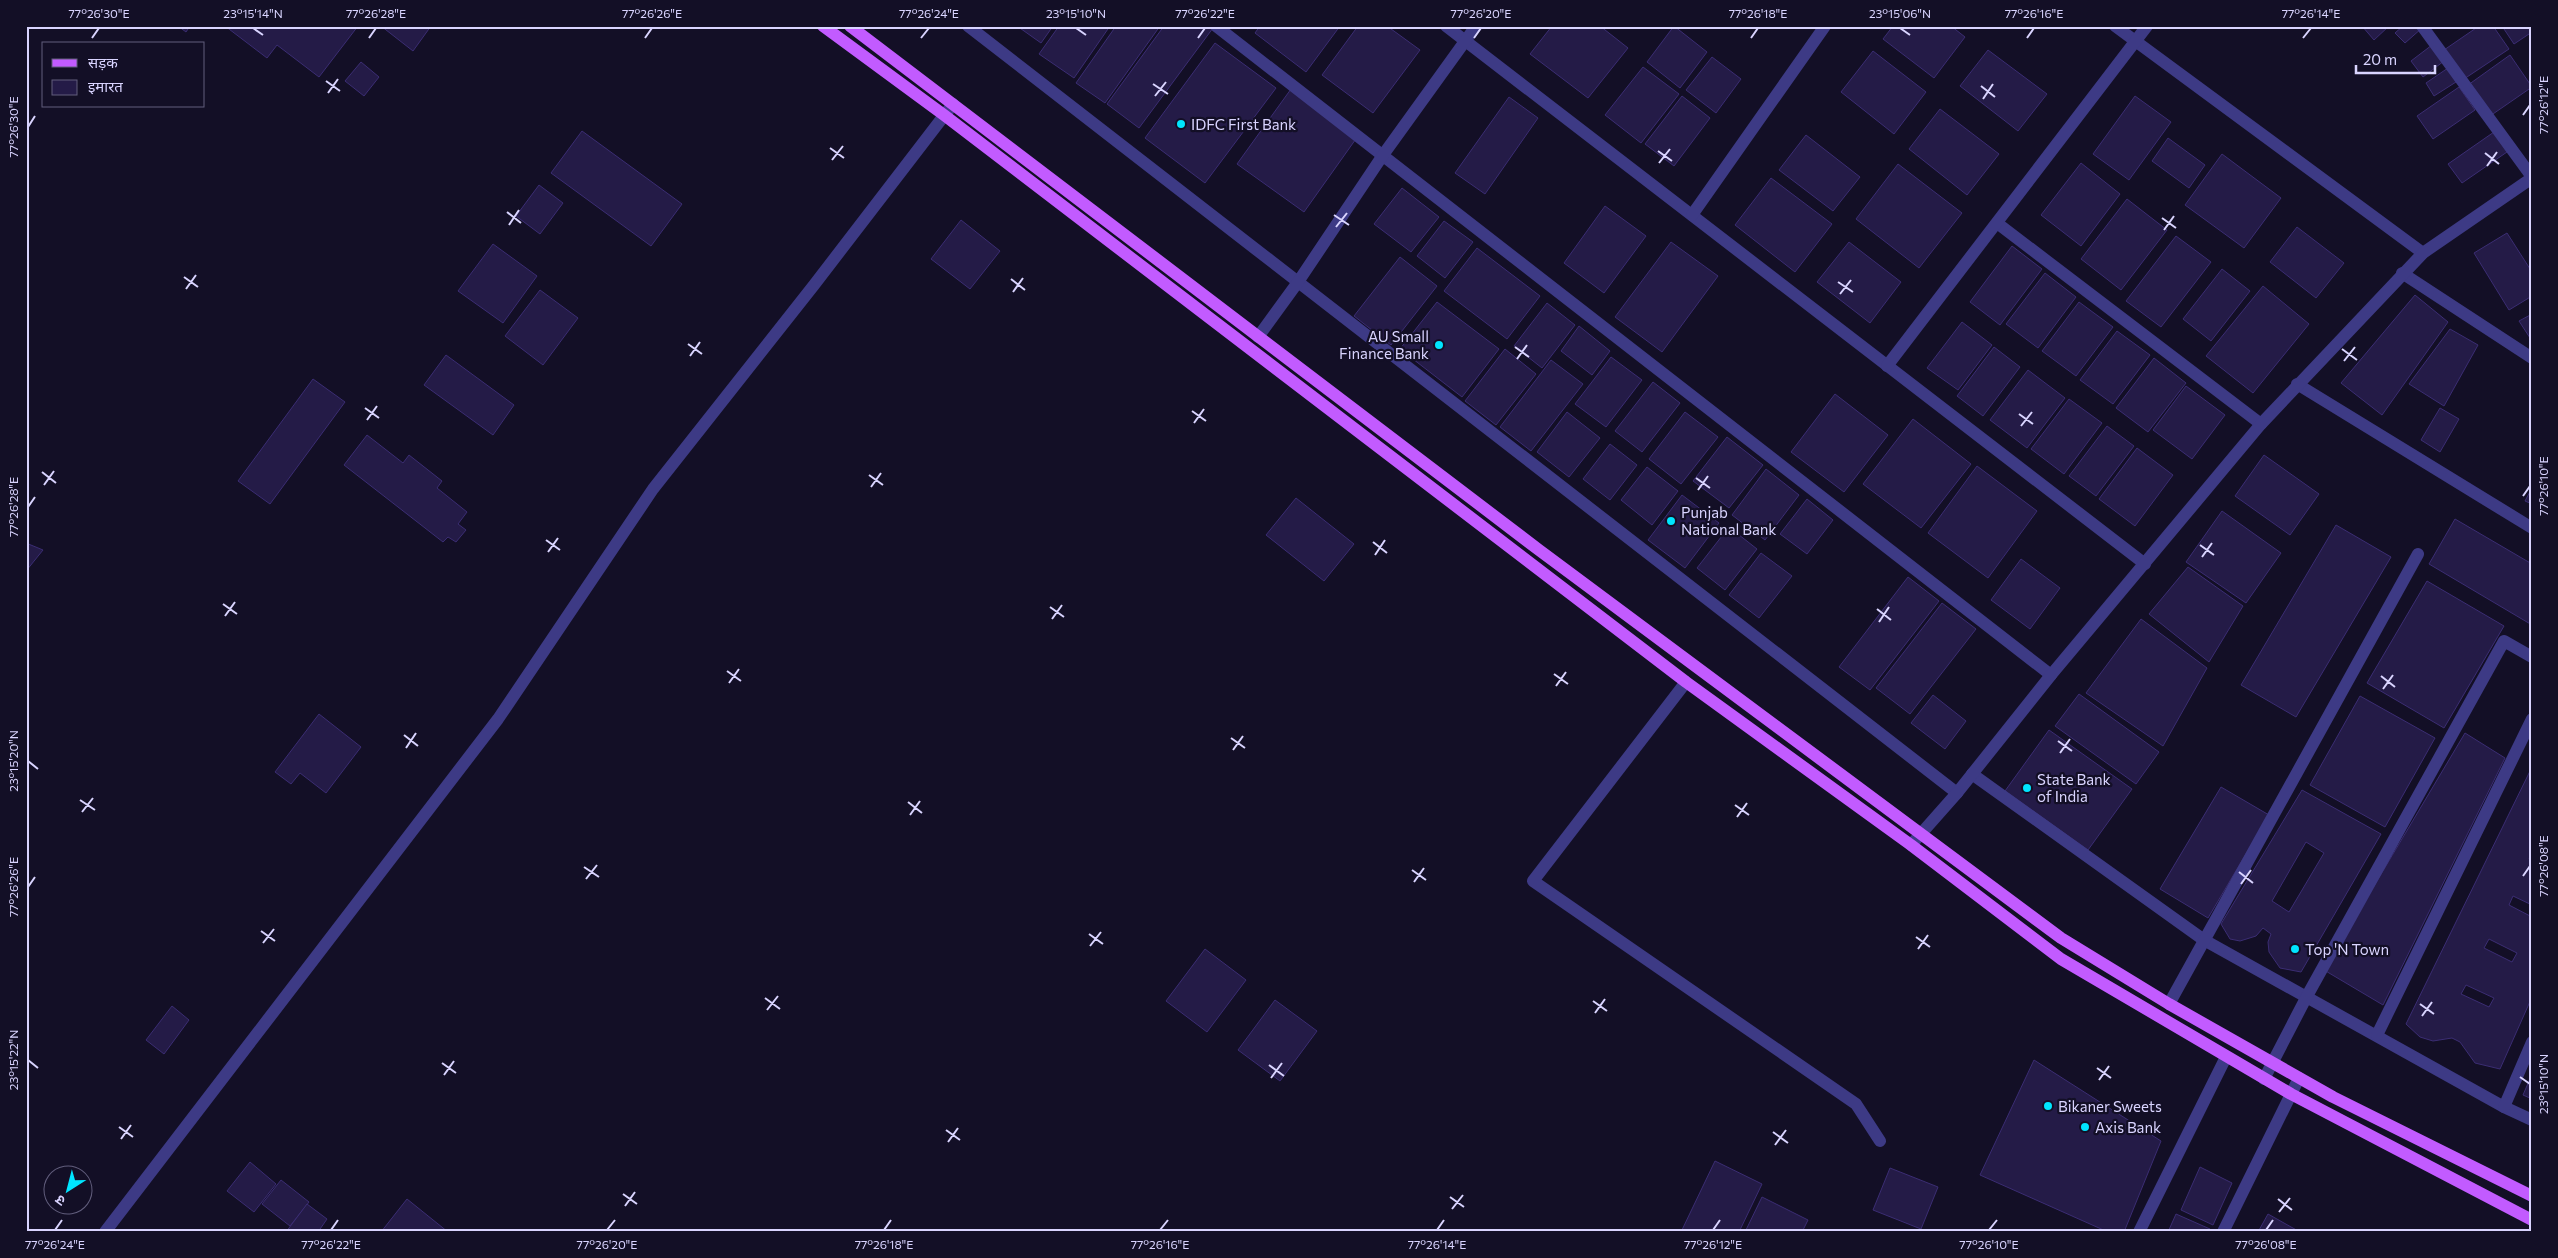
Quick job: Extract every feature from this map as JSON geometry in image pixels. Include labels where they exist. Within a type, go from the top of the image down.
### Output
[{"type":"main road","points":[[823,26],[944,115],[1686,682],[1911,845],[2061,959],[2291,1094],[2532,1220]]},
{"type":"main road","points":[[850,26],[1539,550],[2061,938],[2272,1064],[2532,1196]]},
{"type":"street","points":[[968,26],[1957,793]]},
{"type":"street","points":[[1216,26],[2051,675]]},
{"type":"street","points":[[1446,26],[2145,564]]},
{"type":"street","points":[[1258,337],[1298,282],[1383,155],[1476,26]]},
{"type":"street","points":[[1692,215],[1825,26]]},
{"type":"street","points":[[2115,26],[2422,253]]},
{"type":"street","points":[[1888,366],[2147,26]]},
{"type":"street","points":[[1911,845],[1957,793],[2051,675],[2260,424],[2422,253],[2532,177],[2422,26]]},
{"type":"street","points":[[105,1232],[498,719],[653,489],[814,285],[952,104]]},
{"type":"street","points":[[1997,223],[2260,424]]},
{"type":"street","points":[[2402,273],[2532,358]]},
{"type":"street","points":[[2298,384],[2532,528]]},
{"type":"street","points":[[2169,1004],[2418,554]]},
{"type":"street","points":[[2264,1079],[2307,996],[2504,641],[2532,657]]},
{"type":"street","points":[[1686,682],[1533,880],[1856,1104],[1880,1141]]},
{"type":"street","points":[[2377,1035],[2532,719]]},
{"type":"street","points":[[1972,774],[2204,940],[2504,1107],[2532,1120]]},
{"type":"street","points":[[2504,1107],[2532,1042]]},
{"type":"street","points":[[2139,1232],[2226,1056]]},
{"type":"street","points":[[2223,1232],[2299,1078]]},
{"type":"building","points":[[178,26],[190,26],[186,32]]},
{"type":"building","points":[[225,26],[358,26],[319,77],[277,45],[267,58]]},
{"type":"building","points":[[381,26],[431,26],[413,51]]},
{"type":"building","points":[[1017,26],[1053,26],[1041,43]]},
{"type":"building","points":[[1059,26],[1110,26],[1074,78],[1039,54]]},
{"type":"building","points":[[1116,26],[1160,26],[1105,103],[1076,83]]},
{"type":"building","points":[[1164,26],[1213,28],[1139,128],[1107,104]]},
{"type":"building","points":[[1260,26],[1340,26],[1306,72],[1255,33]]},
{"type":"building","points":[[1358,26],[1387,26],[1420,50],[1373,113],[1322,75]]},
{"type":"building","points":[[1552,26],[1600,26],[1628,48],[1588,98],[1530,54]]},
{"type":"building","points":[[1674,26],[1707,52],[1680,88],[1647,62]]},
{"type":"building","points":[[1893,26],[1951,26],[1965,37],[1934,78],[1883,39]]},
{"type":"building","points":[[2362,26],[2389,26],[2374,40]]},
{"type":"building","points":[[2403,26],[2420,26],[2422,28],[2405,43],[2395,33]]},
{"type":"building","points":[[2479,26],[2493,26],[2509,49],[2464,79],[2444,50]]},
{"type":"building","points":[[2502,26],[2532,26],[2532,32],[2514,44]]},
{"type":"building","points":[[1215,43],[1276,88],[1205,183],[1145,138]]},
{"type":"building","points":[[2432,45],[2444,61],[2423,77],[2411,61]]},
{"type":"building","points":[[1988,50],[2047,94],[2018,131],[1960,86]]},
{"type":"building","points":[[1873,51],[1926,92],[1894,134],[1841,92]]},
{"type":"building","points":[[2510,55],[2532,87],[2490,116],[2468,85]]},
{"type":"building","points":[[1712,57],[1741,79],[1716,113],[1686,90]]},
{"type":"building","points":[[361,62],[379,77],[364,96],[345,81]]},
{"type":"building","points":[[1643,67],[1679,94],[1641,143],[1605,115]]},
{"type":"building","points":[[2448,68],[2456,82],[2434,96],[2426,83]]},
{"type":"building","points":[[2459,87],[2475,110],[2433,139],[2417,116]]},
{"type":"building","points":[[1291,89],[1358,136],[1304,212],[1237,164]]},
{"type":"building","points":[[1682,96],[1710,118],[1674,166],[1645,144]]},
{"type":"building","points":[[2135,96],[2171,122],[2129,180],[2093,154]]},
{"type":"building","points":[[1509,97],[1538,118],[1485,194],[1455,173]]},
{"type":"building","points":[[1940,109],[1999,154],[1967,195],[1909,149]]},
{"type":"building","points":[[582,131],[682,204],[651,246],[551,173]]},
{"type":"building","points":[[2494,132],[2507,152],[2462,183],[2448,164]]},
{"type":"building","points":[[1806,135],[1860,177],[1833,211],[1779,170]]},
{"type":"building","points":[[2168,138],[2205,165],[2189,188],[2152,161]]},
{"type":"building","points":[[2222,154],[2281,198],[2244,248],[2185,205]]},
{"type":"building","points":[[2081,163],[2120,194],[2081,246],[2041,215]]},
{"type":"building","points":[[1898,164],[1962,213],[1919,268],[1856,219]]},
{"type":"building","points":[[1771,178],[1832,224],[1795,272],[1735,225]]},
{"type":"building","points":[[539,185],[563,203],[540,234],[516,216]]},
{"type":"building","points":[[1402,188],[1439,217],[1411,252],[1374,224]]},
{"type":"building","points":[[2127,199],[2167,230],[2121,290],[2081,259]]},
{"type":"building","points":[[1605,206],[1646,236],[1604,293],[1564,263]]},
{"type":"building","points":[[961,220],[1000,251],[970,289],[931,259]]},
{"type":"building","points":[[1444,221],[1473,242],[1445,278],[1417,256]]},
{"type":"building","points":[[2297,227],[2344,263],[2316,298],[2270,262]]},
{"type":"building","points":[[2507,233],[2532,272],[2532,296],[2509,310],[2474,253]]},
{"type":"building","points":[[2176,236],[2211,262],[2161,327],[2126,301]]},
{"type":"building","points":[[1671,242],[1718,276],[1662,352],[1615,317]]},
{"type":"building","points":[[1849,242],[1901,282],[1870,323],[1817,282]]},
{"type":"building","points":[[493,244],[537,276],[503,323],[458,291]]},
{"type":"building","points":[[2012,246],[2042,269],[2000,325],[1970,302]]},
{"type":"building","points":[[1477,248],[1540,296],[1507,339],[1444,291]]},
{"type":"building","points":[[1400,257],[1437,286],[1391,345],[1354,316]]},
{"type":"building","points":[[2222,269],[2250,291],[2211,341],[2183,319]]},
{"type":"building","points":[[2045,273],[2076,297],[2038,348],[2006,324]]},
{"type":"building","points":[[2263,286],[2309,324],[2253,393],[2206,356]]},
{"type":"building","points":[[540,290],[578,318],[543,365],[505,336]]},
{"type":"building","points":[[2415,295],[2448,322],[2382,415],[2341,383]]},
{"type":"building","points":[[1437,302],[1499,349],[1462,397],[1400,349]]},
{"type":"building","points":[[2079,302],[2113,327],[2076,376],[2042,351]]},
{"type":"building","points":[[1547,303],[1575,325],[1542,368],[1514,346]]},
{"type":"building","points":[[2532,314],[2532,341],[2519,321]]},
{"type":"building","points":[[1962,322],[1992,345],[1958,390],[1927,368]]},
{"type":"building","points":[[1579,326],[1610,351],[1592,375],[1561,351]]},
{"type":"building","points":[[2450,329],[2478,345],[2444,406],[2409,384]]},
{"type":"building","points":[[2117,331],[2150,355],[2113,404],[2080,380]]},
{"type":"building","points":[[1994,347],[2020,367],[1983,416],[1957,396]]},
{"type":"building","points":[[1505,349],[1536,374],[1496,425],[1465,401]]},
{"type":"building","points":[[446,355],[514,405],[493,435],[424,385]]},
{"type":"building","points":[[1611,357],[1642,380],[1606,427],[1575,404]]},
{"type":"building","points":[[2154,358],[2186,383],[2148,432],[2116,408]]},
{"type":"building","points":[[1551,360],[1583,384],[1531,451],[1500,427]]},
{"type":"building","points":[[2028,370],[2065,398],[2027,448],[1990,420]]},
{"type":"building","points":[[313,379],[345,402],[270,504],[238,481]]},
{"type":"building","points":[[1653,382],[1680,403],[1642,452],[1615,431]]},
{"type":"building","points":[[2186,386],[2225,415],[2192,459],[2153,430]]},
{"type":"building","points":[[1835,394],[1888,435],[1844,492],[1791,452]]},
{"type":"building","points":[[2069,399],[2102,423],[2064,474],[2031,449]]},
{"type":"building","points":[[2440,408],[2459,419],[2440,452],[2421,440]]},
{"type":"building","points":[[1567,412],[1600,438],[1569,477],[1537,452]]},
{"type":"building","points":[[1685,412],[1718,437],[1681,484],[1649,459]]},
{"type":"building","points":[[1913,419],[1971,464],[1921,528],[1863,484]]},
{"type":"building","points":[[2107,426],[2134,446],[2096,496],[2069,476]]},
{"type":"building","points":[[367,435],[403,463],[409,455],[442,481],[437,488],[467,512],[458,524],[466,530],[456,542],[448,537],[443,542],[344,465]]},
{"type":"building","points":[[1727,437],[1763,465],[1729,508],[1693,481]]},
{"type":"building","points":[[1610,444],[1637,465],[1610,500],[1583,479]]},
{"type":"building","points":[[2137,448],[2173,475],[2135,526],[2099,499]]},
{"type":"building","points":[[2264,455],[2319,494],[2290,535],[2235,496]]},
{"type":"building","points":[[1977,466],[2037,511],[1988,578],[1928,533]]},
{"type":"building","points":[[1647,467],[1678,491],[1652,525],[1621,500]]},
{"type":"building","points":[[1766,469],[1799,495],[1765,540],[1732,515]]},
{"type":"building","points":[[2532,488],[2532,504],[2525,501]]},
{"type":"building","points":[[1682,495],[1719,523],[1685,568],[1648,540]]},
{"type":"building","points":[[1296,498],[1354,544],[1324,581],[1266,535]]},
{"type":"building","points":[[1807,499],[1833,520],[1807,554],[1780,534]]},
{"type":"building","points":[[2222,511],[2281,553],[2246,603],[2186,562]]},
{"type":"building","points":[[2455,519],[2532,564],[2532,625],[2429,564]]},
{"type":"building","points":[[2336,525],[2391,557],[2296,717],[2241,685]]},
{"type":"building","points":[[1729,527],[1757,549],[1725,590],[1697,568]]},
{"type":"building","points":[[26,543],[43,550],[26,571]]},
{"type":"building","points":[[1761,553],[1792,576],[1759,618],[1729,595]]},
{"type":"building","points":[[2021,559],[2060,588],[2030,629],[1991,600]]},
{"type":"building","points":[[2188,567],[2243,606],[2209,662],[2149,614]]},
{"type":"building","points":[[1908,577],[1939,601],[1870,690],[1839,667]]},
{"type":"building","points":[[2427,581],[2504,626],[2444,728],[2367,683]]},
{"type":"building","points":[[1942,603],[1976,629],[1910,714],[1876,688]]},
{"type":"building","points":[[2141,619],[2207,668],[2163,746],[2086,693]]},
{"type":"building","points":[[2079,694],[2159,752],[2136,784],[2055,726]]},
{"type":"building","points":[[1933,695],[1966,721],[1945,749],[1911,723]]},
{"type":"building","points":[[2360,696],[2435,738],[2385,827],[2310,785]]},
{"type":"building","points":[[319,714],[361,747],[326,793],[300,773],[291,784],[275,772]]},
{"type":"building","points":[[2049,730],[2132,789],[2088,850],[2005,791]]},
{"type":"building","points":[[2465,733],[2505,758],[2383,1005],[2324,970]]},
{"type":"building","points":[[2532,767],[2532,852],[2529,859],[2532,860],[2532,905],[2513,896],[2509,905],[2532,917],[2532,997],[2500,1069],[2475,1063],[2460,1042],[2452,1038],[2433,1041],[2420,1037],[2406,1024]],"holes":[[[2489,939],[2517,953],[2512,962],[2484,948]],[[2466,985],[2494,998],[2489,1007],[2461,994]]]},
{"type":"building","points":[[2221,787],[2269,815],[2208,918],[2160,889]]},
{"type":"building","points":[[2302,790],[2381,834],[2301,972],[2280,968],[2269,952],[2268,942],[2271,934],[2263,928],[2256,936],[2240,941],[2230,939],[2221,924]],"holes":[[[2306,842],[2324,853],[2289,912],[2272,901]]]},
{"type":"building","points":[[1205,949],[1246,980],[1207,1032],[1166,1001]]},
{"type":"building","points":[[1275,1000],[1317,1031],[1280,1081],[1238,1050]]},
{"type":"building","points":[[172,1006],[189,1020],[164,1054],[146,1040]]},
{"type":"building","points":[[2034,1060],[2161,1141],[2124,1232],[2108,1232],[1980,1175]]},
{"type":"building","points":[[2532,1074],[2532,1099],[2523,1095]]},
{"type":"building","points":[[1715,1161],[1762,1184],[1739,1232],[1681,1232]]},
{"type":"building","points":[[250,1162],[276,1184],[254,1212],[227,1191]]},
{"type":"building","points":[[2200,1167],[2232,1183],[2213,1225],[2181,1210]]},
{"type":"building","points":[[1890,1168],[1938,1187],[1921,1229],[1873,1210]]},
{"type":"building","points":[[281,1180],[309,1202],[290,1226],[262,1204]]},
{"type":"building","points":[[1762,1197],[1808,1220],[1802,1232],[1745,1232]]},
{"type":"building","points":[[407,1199],[448,1232],[381,1232]]},
{"type":"building","points":[[307,1204],[327,1219],[318,1232],[286,1232]]},
{"type":"building","points":[[2176,1214],[2210,1229],[2209,1232],[2168,1232]]},
{"type":"building","points":[[2268,1214],[2300,1232],[2258,1232]]},
{"type":"place","name":"IDFC First Bank","points":[[1181,124]]},
{"type":"place","name":"AU Small Finance Bank","points":[[1439,345]]},
{"type":"place","name":"Punjab National Bank","points":[[1671,521]]},
{"type":"place","name":"State Bank of India","points":[[2027,788]]},
{"type":"place","name":"Top 'N Town","points":[[2295,949]]},
{"type":"place","name":"Bikaner Sweets","points":[[2048,1106]]},
{"type":"place","name":"Axis Bank","points":[[2085,1127]]}]
